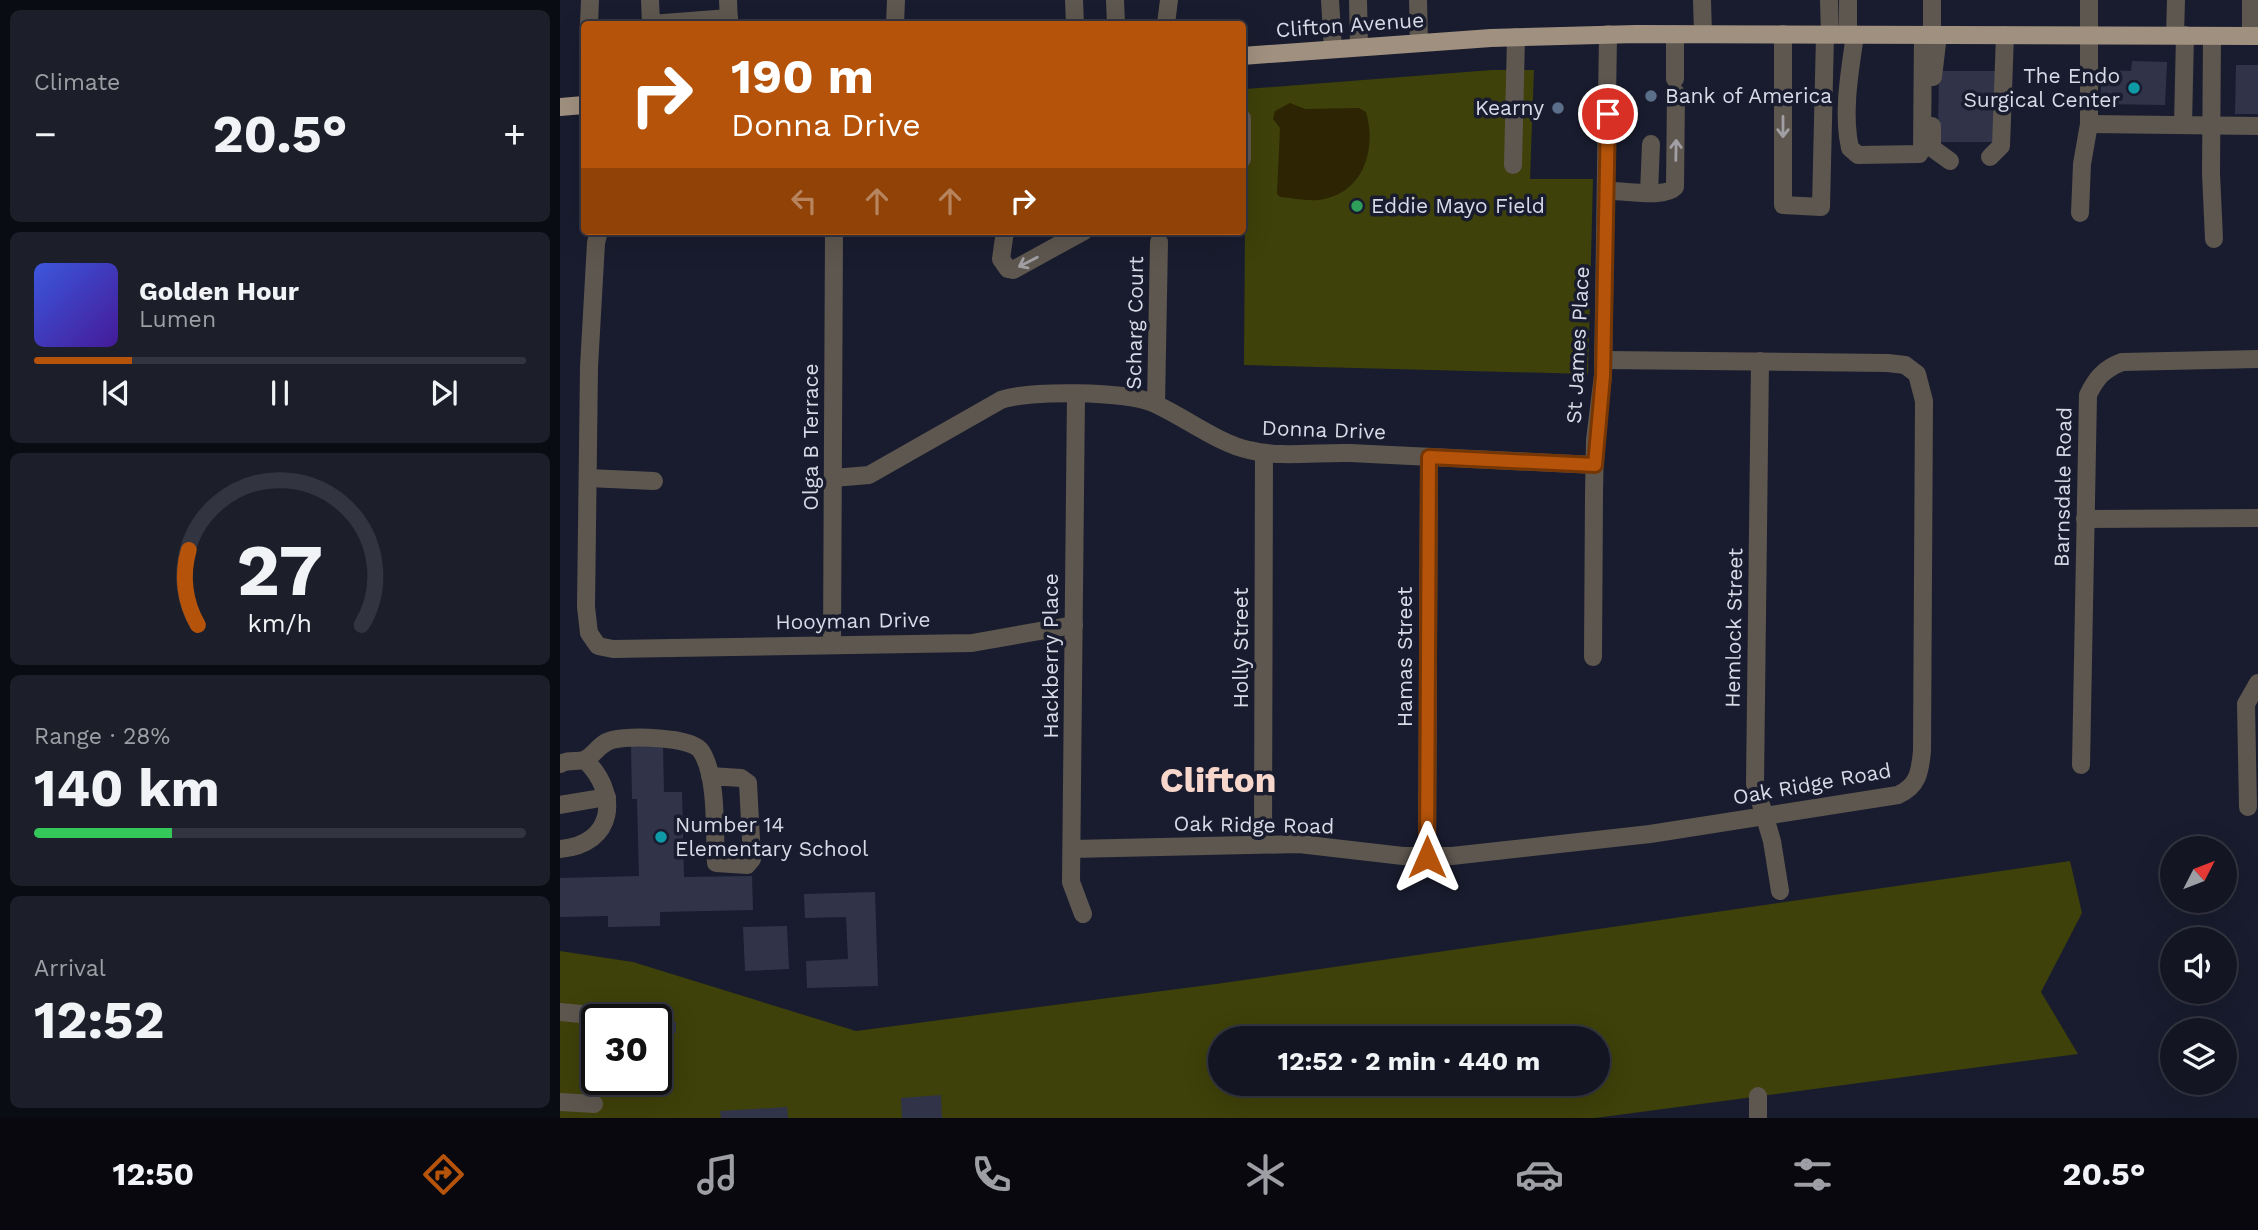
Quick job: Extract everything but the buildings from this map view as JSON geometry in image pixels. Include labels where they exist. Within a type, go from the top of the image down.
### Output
[{"type":"main road","name":"Clifton Avenue","points":[[1246,56],[1516,37],[1608,34],[2255,36]]},
{"type":"main road","points":[[560,107],[581,105]]},
{"type":"street","points":[[589,21],[590,0]]},
{"type":"street","points":[[650,0],[651,21]]},
{"type":"street","points":[[895,21],[896,0]]},
{"type":"street","points":[[1074,0],[1075,21]]},
{"type":"street","points":[[1115,0],[1116,21]]},
{"type":"street","points":[[1166,21],[1169,0]]},
{"type":"street","points":[[1330,0],[1333,49]]},
{"type":"street","points":[[1358,0],[1359,47]]},
{"type":"street","points":[[1418,0],[1419,43]]},
{"type":"street","points":[[1702,0],[1703,34]]},
{"type":"street","points":[[1829,0],[1850,79],[1850,148],[1858,155],[1919,154],[1924,138],[1932,0]]},
{"type":"street","points":[[1783,34],[1783,205],[1821,207],[1839,35],[1848,0]]},
{"type":"street","points":[[2080,213],[2082,164],[2089,124],[2088,0]]},
{"type":"street","points":[[2176,0],[2183,125]]},
{"type":"street","points":[[2251,0],[2255,36]]},
{"type":"street","points":[[674,21],[729,14]]},
{"type":"street","name":"St James Place","points":[[1593,657],[1595,465],[1603,360],[1608,34]]},
{"type":"street","points":[[1607,191],[1667,193],[1675,187],[1675,34]]},
{"type":"street","points":[[1931,35],[1934,58],[1931,145],[1950,161]]},
{"type":"street","points":[[1990,157],[2001,146],[2005,35]]},
{"type":"street","points":[[2213,36],[2211,125],[2214,239]]},
{"type":"street","points":[[1513,165],[1516,37]]},
{"type":"street","points":[[2089,124],[2258,126]]},
{"type":"street","points":[[1651,144],[1653,193]]},
{"type":"street","points":[[598,235],[589,367],[588,478],[653,481]]},
{"type":"street","name":"Olga B Terrace","points":[[832,644],[834,235]]},
{"type":"street","points":[[1004,235],[1002,259],[1008,269],[1013,270],[1078,235]]},
{"type":"street","name":"Scharg Court","points":[[1156,404],[1159,242]]},
{"type":"street","name":"Barnsdale Road","points":[[2081,765],[2086,409],[2095,380],[2107,368],[2122,362],[2258,359]]},
{"type":"street","name":"Oak Ridge Road","points":[[1072,849],[1298,844],[1427,857],[1650,834],[1898,795],[1916,782],[1922,751],[1924,401],[1917,374],[1905,365],[1603,360]]},
{"type":"street","name":"Hemlock Street","points":[[1760,361],[1755,784],[1766,816],[1780,891]]},
{"type":"street","name":"Donna Drive","points":[[833,478],[869,475],[1015,395],[1132,397],[1156,404],[1233,446],[1264,453],[1595,465]]},
{"type":"street","name":"Hackberry Place","points":[[1076,395],[1071,882],[1083,914]]},
{"type":"street","name":"Holly Street","points":[[1263,844],[1264,453]]},
{"type":"street","name":"Hamas Street","points":[[1427,857],[1429,457]]},
{"type":"street","name":"Hooyman Drive","points":[[588,478],[586,607],[589,633],[598,646],[631,649],[972,643],[1074,625]]},
{"type":"street","points":[[2085,519],[2258,518]]},
{"type":"street","points":[[2248,807],[2246,704],[2258,683]]},
{"type":"street","points":[[560,764],[585,760],[602,744],[613,740],[641,737],[693,743],[701,749],[710,776],[716,863],[747,865],[752,859],[748,783],[741,778],[710,776]]},
{"type":"street","points":[[560,849],[573,848],[599,831],[607,819],[607,797],[596,770],[585,760]]},
{"type":"street","points":[[560,805],[607,797]]},
{"type":"street","points":[[560,1012],[581,1014]]},
{"type":"street","points":[[1758,1096],[1758,1118]]},
{"type":"street","points":[[560,1102],[593,1104]]},
{"type":"shaded area","points":[[1492,70],[1534,70],[1530,179],[1593,179],[1588,374],[1244,365],[1246,89]]},
{"type":"shaded area","points":[[2070,861],[2082,913],[2041,992],[2078,1054],[1595,1118],[560,1118],[560,951],[633,962],[856,1031],[1216,984]]},
{"type":"sand","points":[[1290,103],[1305,109],[1359,108],[1366,112],[1369,126],[1368,155],[1356,180],[1346,189],[1318,200],[1280,197],[1277,194],[1280,128],[1273,119],[1275,111]]},
{"type":"place","name":"The Endo Surgical Center","points":[[2134,88]]},
{"type":"place","name":"Bank of America","points":[[1651,96]]},
{"type":"place","name":"Kearny","points":[[1558,108]]},
{"type":"place","name":"Eddie Mayo Field","points":[[1357,206]]},
{"type":"place","name":"Number 14 Elementary School","points":[[661,837]]},
{"type":"district","name":"Clifton","points":[[1218,780]]},
{"type":"route","points":[[1427,857],[1429,457],[1595,465],[1595,440],[1603,376],[1608,114]]}]
